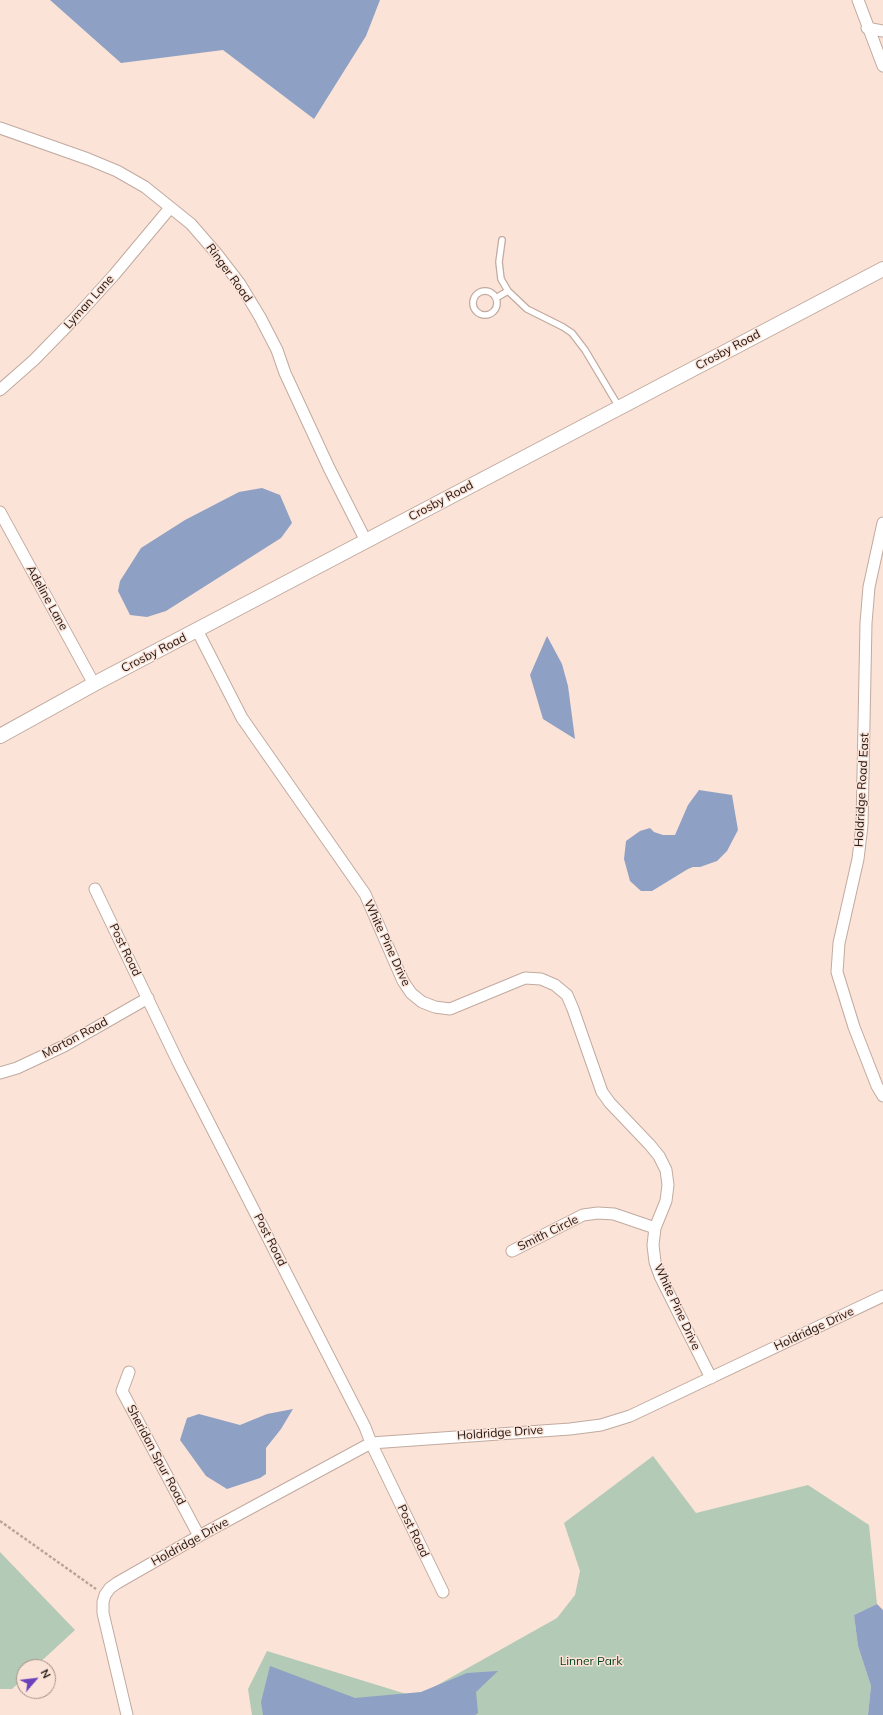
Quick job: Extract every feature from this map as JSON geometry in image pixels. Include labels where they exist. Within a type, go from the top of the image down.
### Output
[{"type":"street","points":[[858,0],[867,28],[883,66]]},
{"type":"street","points":[[867,28],[883,31]]},
{"type":"street","name":"Ringer Road","points":[[0,128],[88,158],[117,171],[145,187],[191,224],[240,284],[256,310],[277,350],[285,373],[329,468],[366,541]]},
{"type":"street","name":"Lyman Lane","points":[[0,390],[34,360],[75,318],[114,275],[170,208]]},
{"type":"street","name":"Crosby Road","points":[[0,736],[94,684],[883,269]]},
{"type":"street","name":"Adeline Lane","points":[[0,512],[94,684]]},
{"type":"street","name":"Holdridge Road East","points":[[883,523],[869,587],[866,623],[862,825],[857,865],[839,943],[837,972],[854,1027],[877,1086],[883,1096]]},
{"type":"street","name":"White Pine Drive","points":[[197,630],[242,718],[365,894],[403,981],[411,993],[422,1002],[435,1007],[450,1008],[525,978],[541,979],[556,985],[567,995],[602,1092],[610,1103],[650,1145],[659,1156],[666,1170],[668,1185],[666,1201],[655,1228],[653,1245],[655,1262],[660,1276],[711,1378]]},
{"type":"street","name":"Post Road","points":[[95,889],[179,1064],[365,1427],[371,1443],[443,1592]]},
{"type":"street","name":"Morton Road","points":[[0,1073],[17,1068],[64,1046],[148,998]]},
{"type":"street","name":"Smith Circle","points":[[512,1251],[583,1215],[598,1213],[614,1214],[655,1228]]},
{"type":"street","name":"Holdridge Drive","points":[[105,1595],[110,1588],[123,1579],[371,1443],[570,1429],[601,1425],[630,1416],[883,1296]]},
{"type":"street","name":"Sheridan Spur Road","points":[[129,1372],[122,1391],[199,1536]]},
{"type":"street","points":[[105,1595],[103,1602],[103,1613],[127,1715]]},
{"type":"lane","points":[[502,240],[499,262],[501,279],[508,291],[527,309],[563,326],[572,333],[585,350],[619,407]]},
{"type":"lane","points":[[496,298],[508,291]]},
{"type":"lane","points":[[482,292],[490,293],[496,298],[496,309],[490,314],[483,315],[476,311],[474,300],[482,292]]},
{"type":"path","points":[[0,1521],[105,1595]]},
{"type":"green space","name":"Linner Park","points":[[653,1456],[696,1513],[808,1485],[869,1525],[877,1604],[854,1615],[858,1646],[871,1686],[868,1715],[252,1715],[248,1689],[267,1651],[416,1697],[557,1618],[575,1595],[580,1571],[564,1523]]},
{"type":"green space","points":[[0,1552],[75,1630],[44,1659],[16,1659],[16,1685],[12,1689],[0,1689]]},
{"type":"water","points":[[50,0],[380,0],[366,36],[314,119],[223,50],[121,63]]},
{"type":"water","points":[[262,488],[280,495],[292,523],[281,538],[166,611],[147,617],[130,615],[118,591],[120,581],[141,548],[185,520],[239,492]]},
{"type":"water","points":[[547,636],[562,664],[568,686],[575,739],[543,719],[530,675]]},
{"type":"water","points":[[699,790],[732,795],[738,830],[727,851],[717,861],[700,867],[688,869],[652,891],[641,891],[630,881],[624,859],[626,841],[640,831],[650,828],[654,832],[663,835],[675,835],[688,805]]},
{"type":"water","points":[[293,1409],[281,1429],[266,1448],[266,1474],[260,1478],[227,1489],[206,1476],[180,1440],[187,1418],[199,1414],[240,1425],[267,1414]]},
{"type":"water","points":[[877,1604],[883,1610],[883,1715],[868,1715],[871,1686],[858,1646],[854,1615]]},
{"type":"water","points":[[270,1666],[355,1698],[421,1692],[467,1673],[498,1671],[476,1692],[478,1713],[475,1715],[263,1715],[261,1702]]}]
